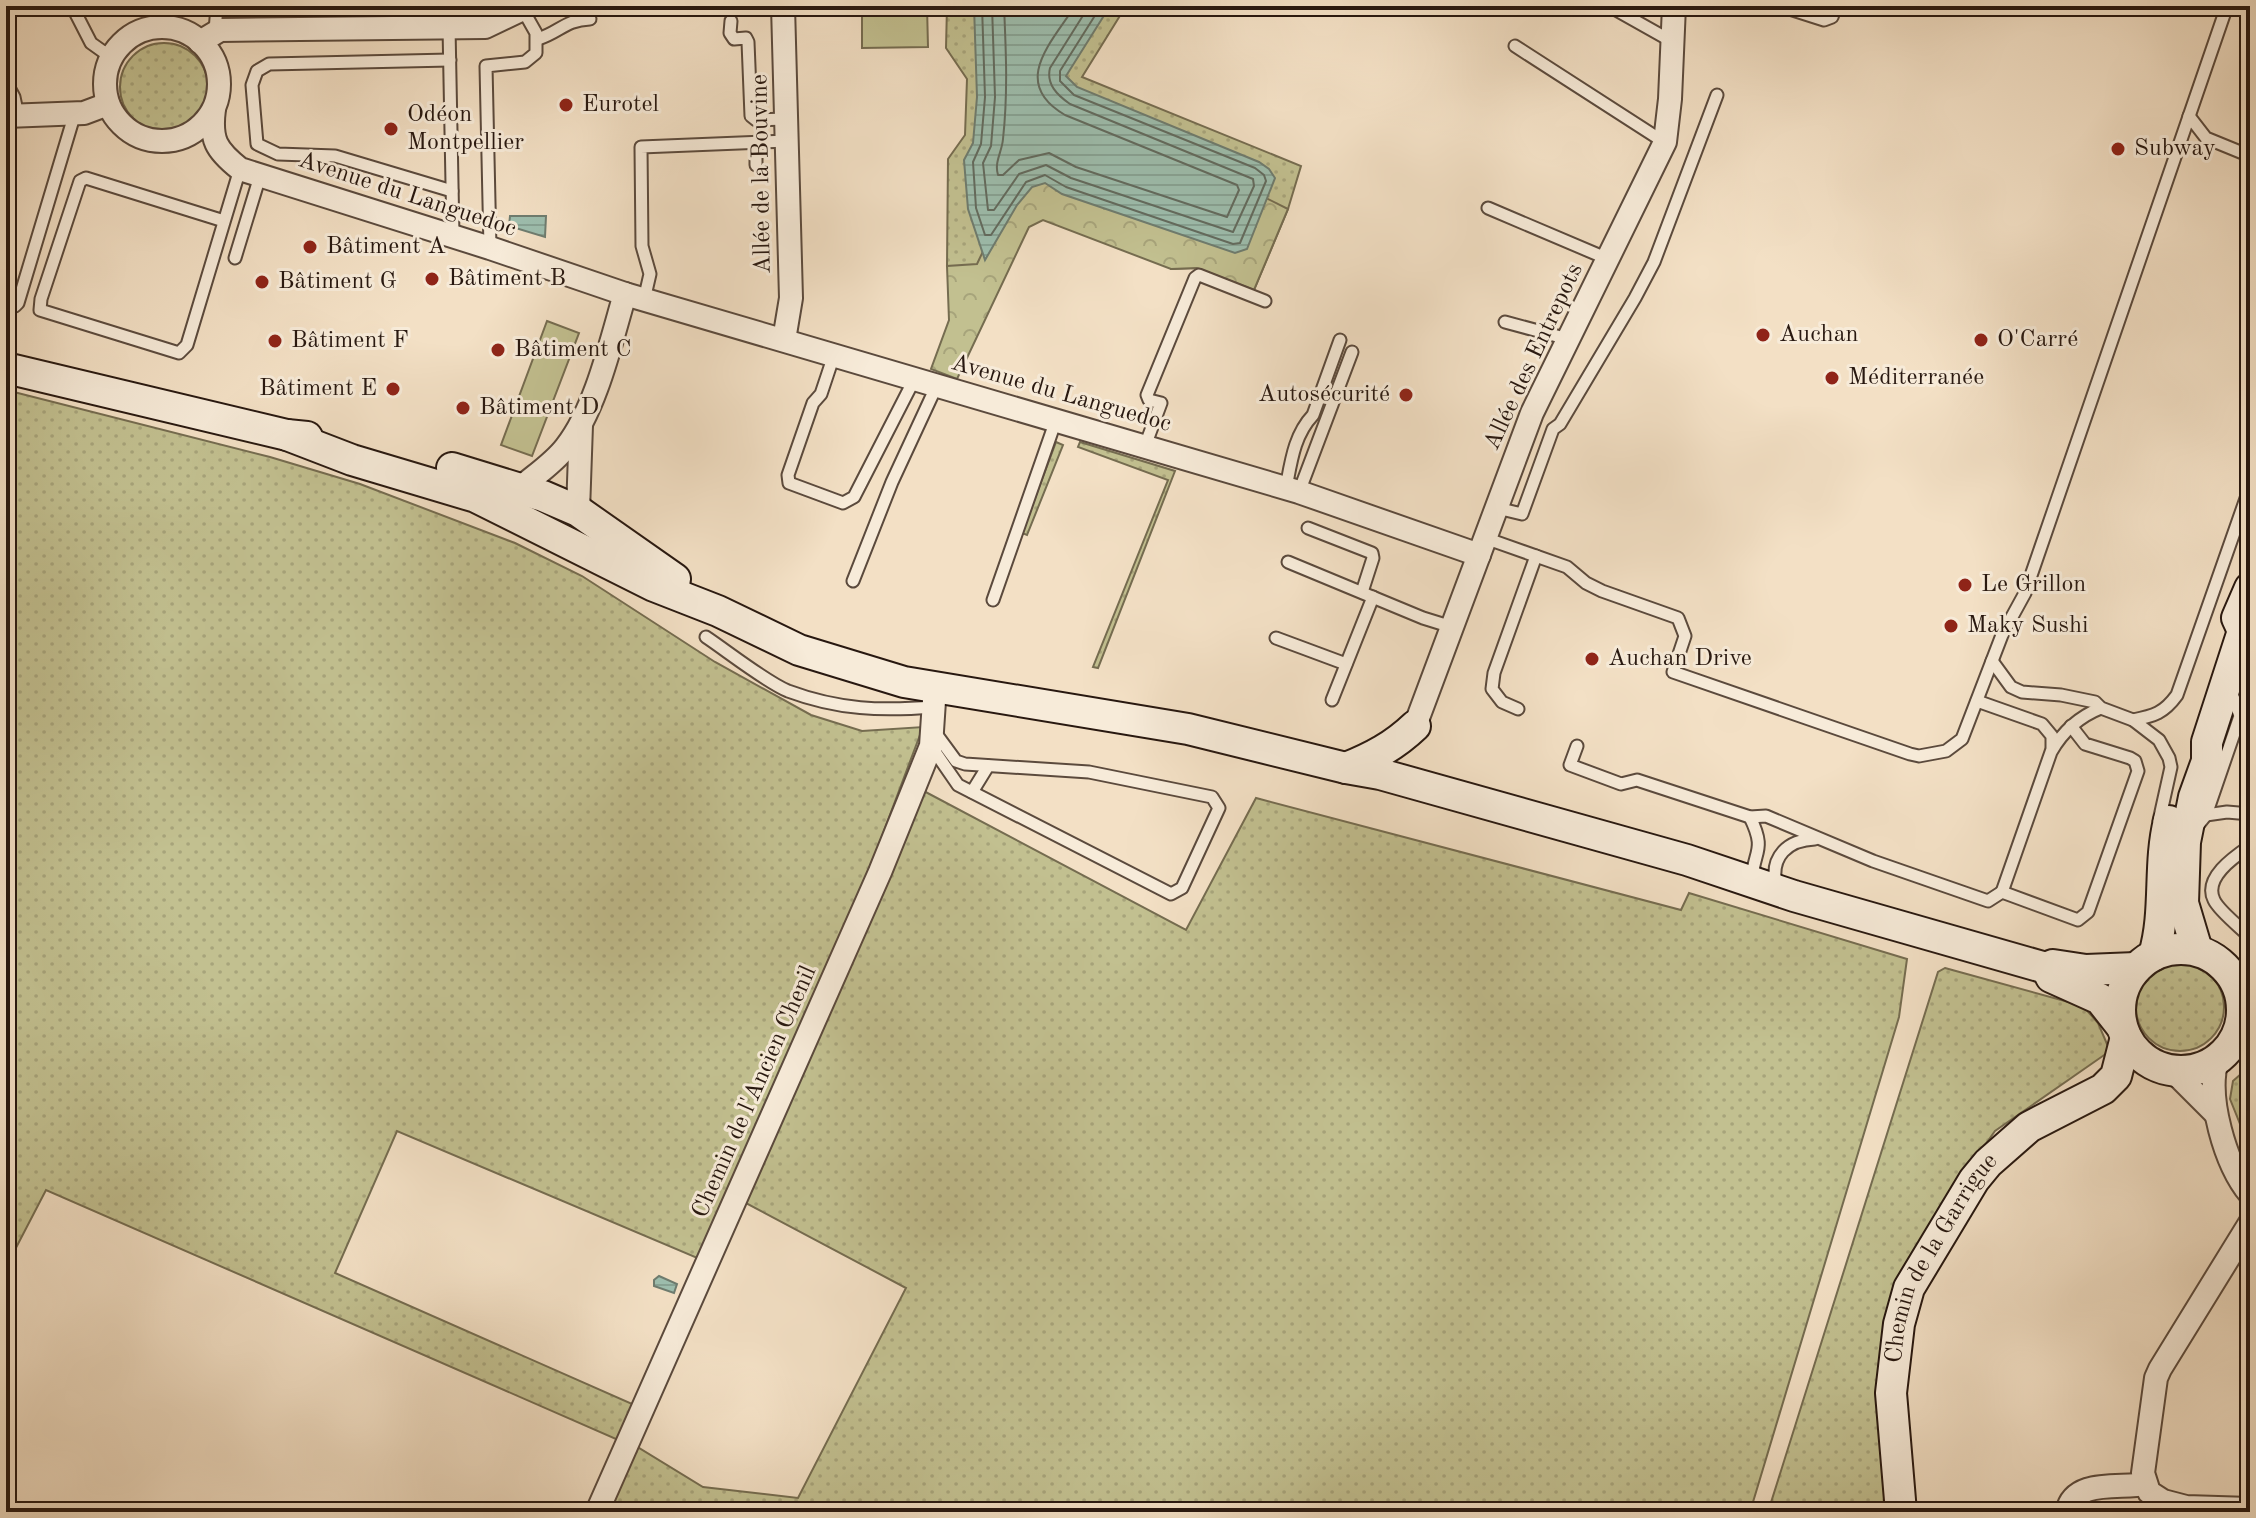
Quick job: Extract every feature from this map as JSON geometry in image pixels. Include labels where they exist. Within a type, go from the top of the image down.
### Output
[{"type":"street","name":"Allée de la Bouvine","points":[[783,6],[791,298],[784,340]]},
{"type":"street","name":"Allée des Entrepots","points":[[1413,734],[1532,413],[1665,142],[1674,6]]},
{"type":"street","points":[[214,109],[203,124],[189,135],[173,141],[157,142],[141,138],[127,130],[108,104],[106,73],[112,58],[130,37],[159,16],[187,33],[208,37],[401,17],[449,27],[485,27],[526,8]]},
{"type":"street","points":[[208,37],[218,73],[219,92],[212,137],[222,155],[250,172]]},
{"type":"street","points":[[12,116],[84,113],[108,104]]},
{"type":"street","name":"Avenue du Languedoc","points":[[250,172],[635,297],[1482,547]]},
{"type":"street","points":[[530,498],[582,420],[635,297]]},
{"type":"street","points":[[6,368],[287,435],[412,455],[530,498],[564,539]]},
{"type":"street","points":[[578,511],[582,420]]},
{"type":"street","points":[[287,435],[352,460],[488,502],[654,586],[712,624],[889,678],[935,696],[1188,729],[1430,788],[1773,892]]},
{"type":"street","points":[[415,477],[448,478],[515,504],[543,496],[578,511],[712,624]]},
{"type":"street","points":[[2116,1076],[2124,1032],[2121,995],[2127,981],[2145,961],[2159,936],[2174,853],[2185,842],[2194,797],[2207,761],[2207,742],[2248,630],[2237,618],[2250,588]]},
{"type":"street","name":"Chemin de l'Ancien Chenil","points":[[597,1512],[880,872],[932,738],[935,696]]},
{"type":"street","points":[[1364,771],[1404,755],[1413,734]]},
{"type":"street","points":[[1413,734],[1418,767],[1430,788]]},
{"type":"street","points":[[1364,771],[1368,786],[1372,788],[1773,892],[2046,968],[2053,965],[2086,970],[2145,961],[2182,948],[2197,950],[2215,958],[2244,992],[2241,1026],[2233,1049],[2213,1072],[2215,1113],[2236,1171],[2250,1194]]},
{"type":"street","points":[[2174,853],[2183,903],[2197,950]]},
{"type":"street","points":[[2046,968],[2051,977],[2100,999],[2145,1060],[2166,1069],[2189,1071],[2233,1049]]},
{"type":"street","points":[[2166,1069],[2215,1113]]},
{"type":"street","name":"Chemin de la Garrigue","points":[[1901,1512],[1891,1393],[1899,1324],[1909,1288],[1974,1180],[1988,1163],[2029,1127],[2089,1097],[2116,1076],[2166,1069]]},
{"type":"street","points":[[2250,1223],[2156,1378],[2143,1473],[2149,1492],[2163,1501],[2186,1507],[2250,1509]]},
{"type":"street","points":[[2067,1512],[2074,1497],[2089,1489],[2145,1484]]},
{"type":"lane","points":[[72,6],[95,48],[112,58]]},
{"type":"lane","points":[[208,37],[217,6]]},
{"type":"lane","points":[[1609,6],[1673,42]]},
{"type":"lane","points":[[1780,6],[1824,20],[1832,17],[1836,6]]},
{"type":"lane","points":[[1482,547],[1536,556],[1567,567],[1586,583],[1602,591],[1678,618],[1685,636],[1673,672],[1910,754],[1946,751],[1962,739],[2002,635],[2025,593],[2227,6]]},
{"type":"lane","points":[[490,248],[486,66],[532,59],[538,39],[526,8]]},
{"type":"lane","points":[[538,39],[572,20],[590,19]]},
{"type":"lane","points":[[731,21],[730,33],[734,39],[746,38],[748,42],[751,116],[787,130]]},
{"type":"lane","points":[[449,27],[453,236]]},
{"type":"lane","points":[[1515,46],[1665,142]]},
{"type":"lane","points":[[450,60],[269,64],[257,71],[252,85],[257,144],[262,148],[278,154],[335,156],[452,191]]},
{"type":"lane","points":[[6,82],[14,97],[12,116]]},
{"type":"lane","points":[[1497,508],[1522,514],[1553,429],[1568,410],[1654,262],[1717,95]]},
{"type":"lane","points":[[6,304],[15,306],[18,303],[75,113]]},
{"type":"lane","points":[[2189,116],[2206,138],[2250,156]]},
{"type":"lane","points":[[635,297],[650,274],[642,246],[641,147],[756,142],[787,130]]},
{"type":"lane","points":[[756,142],[756,165]]},
{"type":"lane","points":[[224,221],[86,178],[80,181],[40,310],[179,353],[187,345],[224,221],[250,172]]},
{"type":"lane","points":[[235,258],[250,172]]},
{"type":"lane","points":[[1488,208],[1608,259]]},
{"type":"lane","points":[[1145,446],[1161,403],[1149,400],[1147,395],[1195,278],[1199,275],[1265,301]]},
{"type":"lane","points":[[1505,322],[1568,339]]},
{"type":"lane","points":[[1292,490],[1293,449],[1306,422],[1313,415],[1340,340]]},
{"type":"lane","points":[[1292,490],[1352,352]]},
{"type":"lane","points":[[834,354],[788,475],[789,483],[843,503],[854,497],[915,378]]},
{"type":"lane","points":[[853,581],[892,482],[937,385]]},
{"type":"lane","points":[[993,600],[1056,420]]},
{"type":"lane","points":[[2133,720],[2167,710],[2177,695],[2250,487]]},
{"type":"lane","points":[[1308,528],[1372,553],[1373,558],[1368,594],[1332,700]]},
{"type":"lane","points":[[1518,709],[1502,702],[1492,689],[1494,673],[1536,556]]},
{"type":"lane","points":[[1288,562],[1452,627]]},
{"type":"lane","points":[[712,624],[786,690],[854,708],[889,710],[935,696]]},
{"type":"lane","points":[[1276,638],[1346,664]]},
{"type":"lane","points":[[1992,661],[2011,687],[2022,692],[2095,702],[2101,708],[2133,720],[2159,740],[2171,767],[2159,828],[2174,853],[2206,815],[2240,716],[2227,682]]},
{"type":"lane","points":[[1577,746],[1570,765],[1621,784],[1637,780],[1750,817],[1766,816],[1805,831],[1815,839],[1988,901],[2002,892],[2051,752],[2052,736],[2042,724],[1977,701]]},
{"type":"lane","points":[[2051,752],[2071,726],[2101,708]]},
{"type":"lane","points":[[2002,892],[2078,920],[2088,912],[2138,771],[2135,761],[2130,758],[2085,744],[2071,726]]},
{"type":"lane","points":[[932,738],[956,761],[1095,773],[1212,797],[1219,808],[1182,888],[1171,894],[954,782],[932,738]]},
{"type":"lane","points":[[972,792],[988,766]]},
{"type":"lane","points":[[2206,815],[2227,812],[2250,814]]},
{"type":"lane","points":[[1750,817],[1773,892]]},
{"type":"lane","points":[[1773,892],[1773,871],[1780,852],[1799,840],[1815,839]]},
{"type":"lane","points":[[2250,846],[2213,881],[2214,900],[2250,937]]},
{"type":"green space","points":[[862,6],[927,6],[928,47],[862,48]]},
{"type":"green space","points":[[947,6],[982,6],[1013,194],[977,269],[947,266],[948,159],[965,135],[967,79],[946,48]]},
{"type":"green space","points":[[1103,6],[1126,6],[1082,77],[1301,166],[1288,209],[1254,290],[1197,268],[1171,269],[1056,81]]},
{"type":"green space","points":[[164,43],[181,47],[195,56],[204,70],[208,87],[204,104],[195,118],[181,127],[164,131],[147,127],[133,118],[124,104],[120,87],[124,70],[133,56],[147,47]]},
{"type":"green space","points":[[1024,179],[1260,195],[1288,209],[1254,290],[1197,268],[1171,269],[1043,220],[1029,227],[957,379],[931,369],[949,320],[947,266],[977,264],[1004,207]]},
{"type":"green space","points":[[547,321],[579,333],[532,456],[501,445]]},
{"type":"green space","points":[[6,390],[270,457],[360,484],[515,543],[582,576],[715,662],[811,715],[862,731],[923,727],[873,860],[702,1260],[397,1131],[335,1273],[639,1407],[624,1443],[639,1448],[703,1487],[798,1498],[906,1288],[742,1201],[920,789],[1186,930],[1256,798],[1681,910],[1689,893],[1907,959],[1899,1017],[1750,1512],[595,1512],[623,1442],[46,1190],[6,1267]]},
{"type":"green space","points":[[1056,442],[1063,445],[1027,535],[1022,533]]},
{"type":"green space","points":[[1080,442],[1175,471],[1098,668],[1093,667],[1168,480],[1078,447]]},
{"type":"green space","points":[[2180,963],[2197,966],[2211,976],[2221,990],[2224,1007],[2221,1024],[2211,1038],[2197,1048],[2180,1051],[2163,1048],[2149,1038],[2139,1024],[2136,1007],[2139,990],[2149,976],[2163,966]]},
{"type":"green space","points":[[1945,968],[2083,1006],[2098,1023],[2110,1051],[1995,1131],[1958,1183],[1901,1282],[1889,1512],[1768,1512],[1938,972]]},
{"type":"green space","points":[[2250,1066],[2250,1149],[2230,1099],[2233,1081]]},
{"type":"water","points":[[974,6],[1110,6],[1066,76],[1077,87],[1259,162],[1269,169],[1275,178],[1247,249],[1235,253],[1062,194],[1045,183],[1032,187],[1017,205],[985,260],[968,209],[964,160],[973,143],[977,97]]},
{"type":"water","points":[[510,216],[546,216],[545,237],[509,226]]},
{"type":"water","points":[[659,1276],[677,1284],[674,1293],[654,1286],[654,1280]]},
{"type":"place","name":"Eurotel","points":[[566,105]]},
{"type":"place","name":"Odéon Montpellier","points":[[391,129]]},
{"type":"place","name":"Subway","points":[[2118,149]]},
{"type":"place","name":"Bâtiment A","points":[[310,247]]},
{"type":"place","name":"Bâtiment B","points":[[432,279]]},
{"type":"place","name":"Bâtiment G","points":[[262,282]]},
{"type":"place","name":"Auchan","points":[[1763,335]]},
{"type":"place","name":"O'Carré","points":[[1981,340]]},
{"type":"place","name":"Bâtiment F","points":[[275,341]]},
{"type":"place","name":"Bâtiment C","points":[[498,350]]},
{"type":"place","name":"Méditerranée","points":[[1832,378]]},
{"type":"place","name":"Bâtiment E","points":[[393,389]]},
{"type":"place","name":"Autosécurité","points":[[1406,395]]},
{"type":"place","name":"Bâtiment D","points":[[463,408]]},
{"type":"place","name":"Le Grillon","points":[[1965,585]]},
{"type":"place","name":"Maky Sushi","points":[[1951,626]]},
{"type":"place","name":"Auchan Drive","points":[[1592,659]]}]
